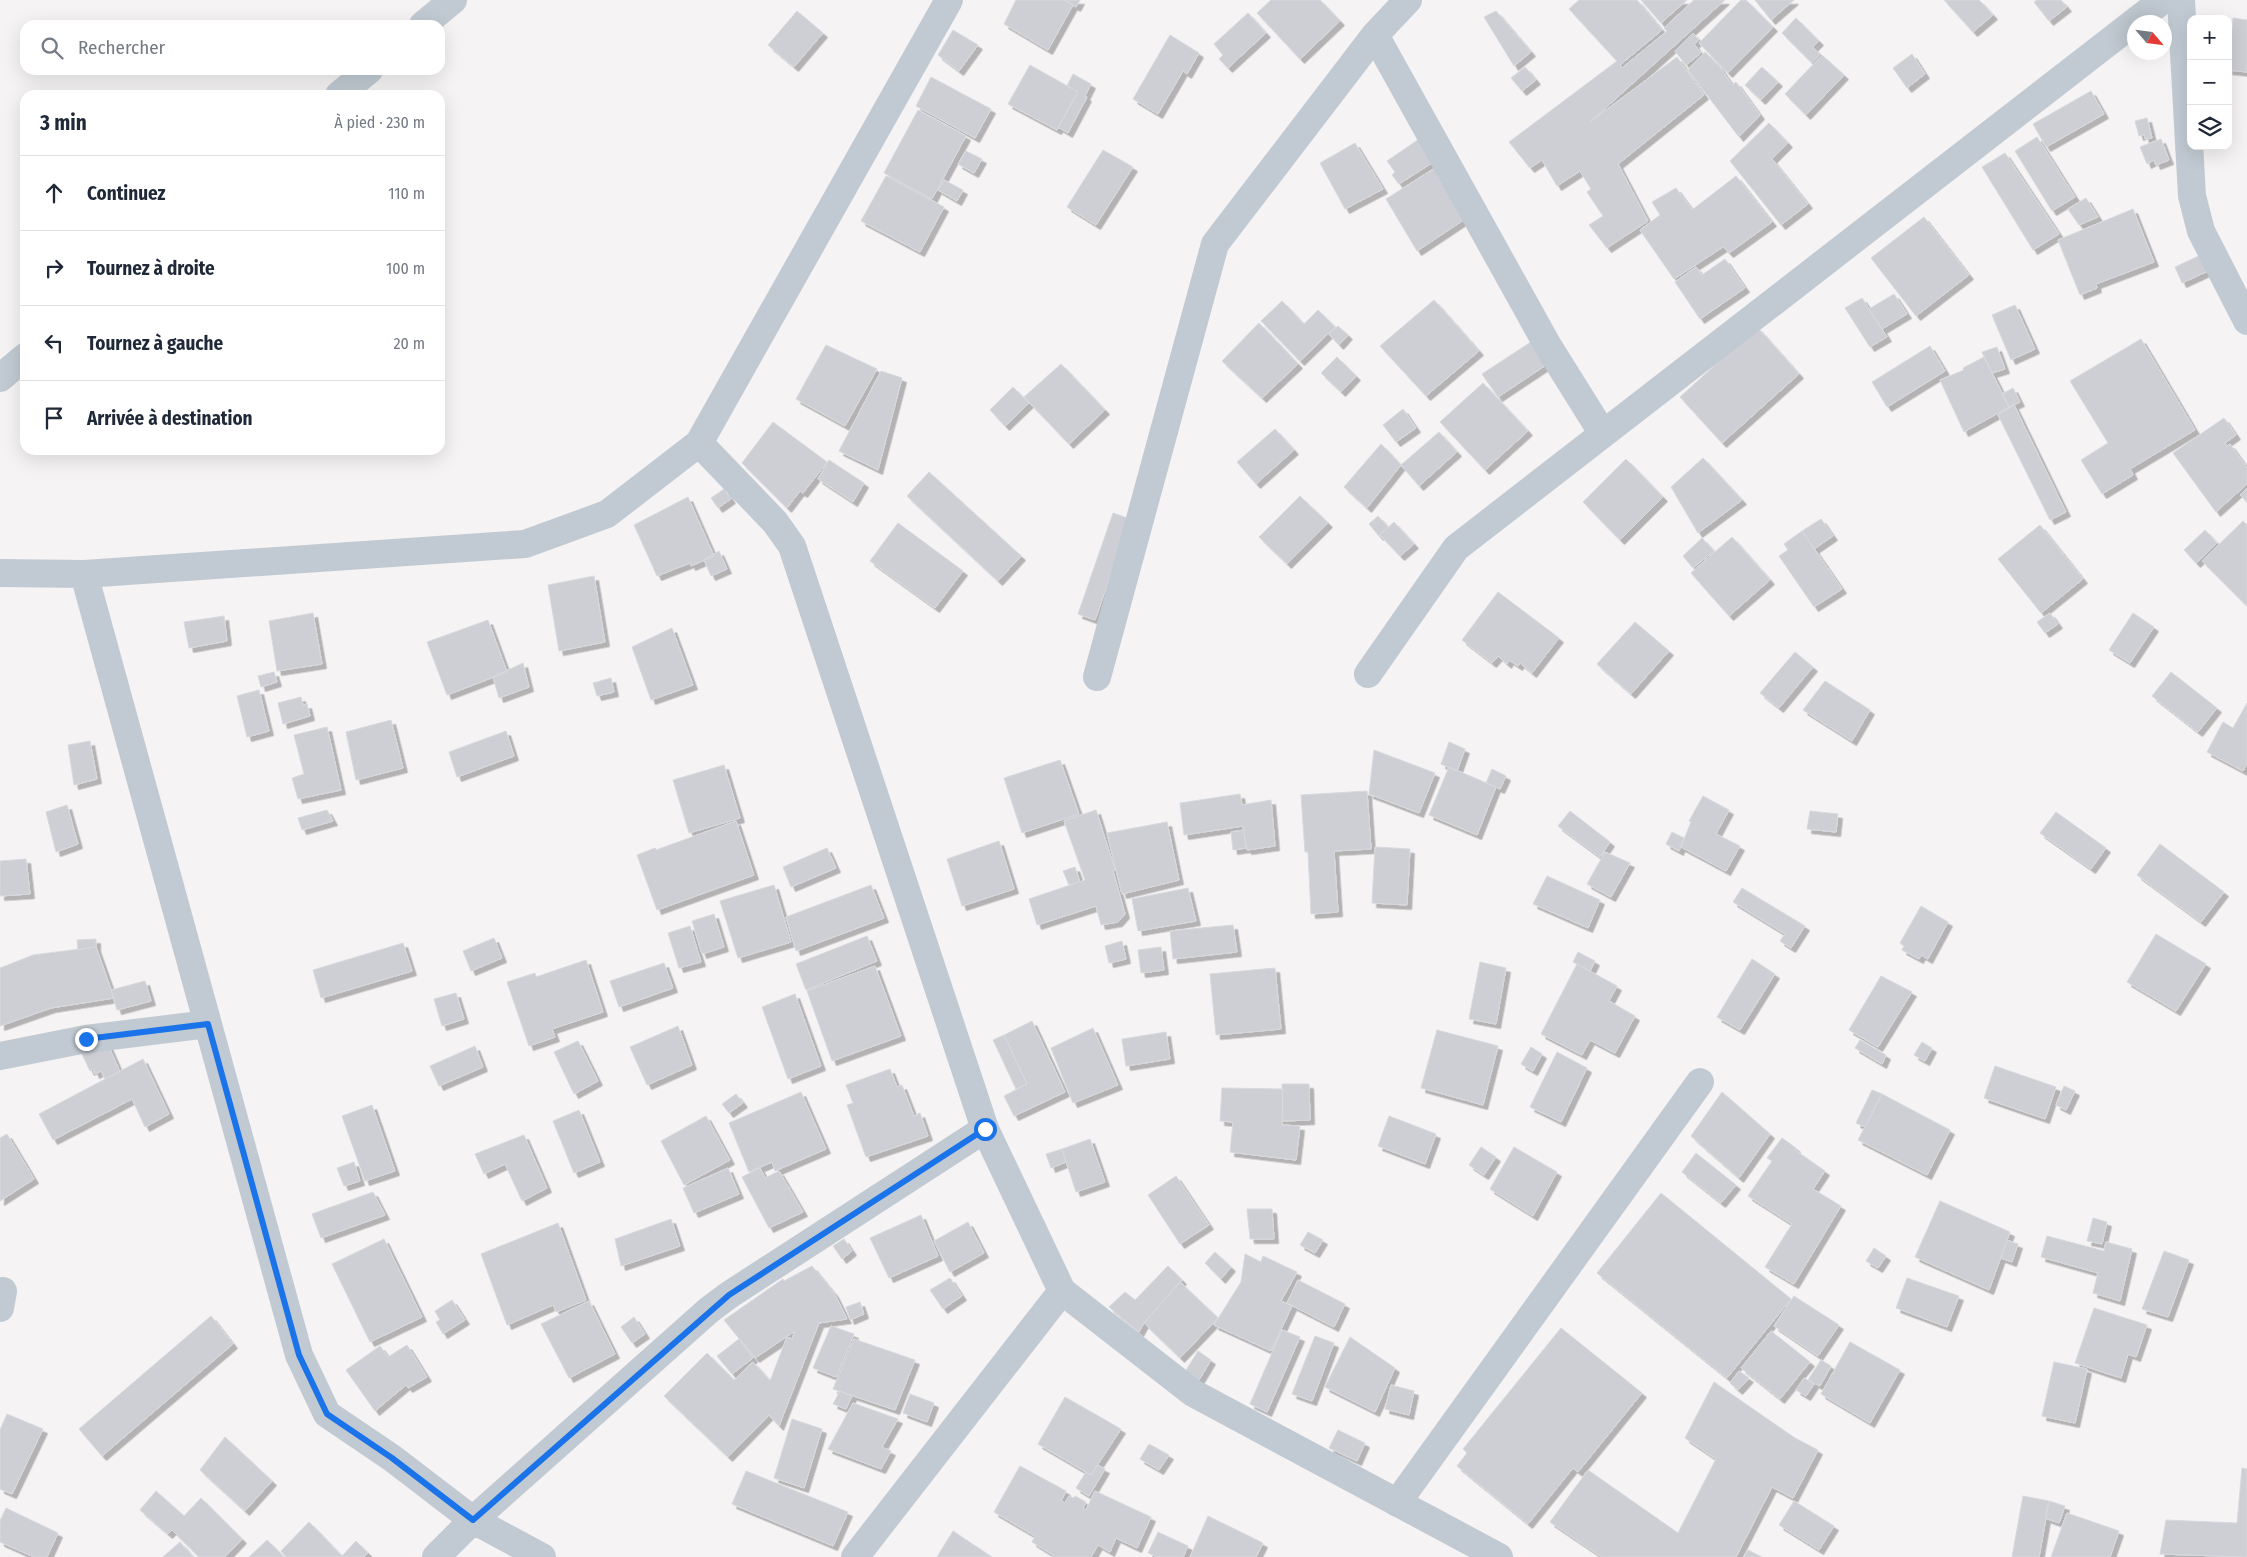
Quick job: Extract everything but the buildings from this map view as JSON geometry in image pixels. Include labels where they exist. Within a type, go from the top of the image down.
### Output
[{"type":"street","points":[[429,20],[452,0]]},
{"type":"street","points":[[0,573],[84,574],[525,544],[607,514],[699,443],[949,0]]},
{"type":"street","points":[[1097,677],[1215,244],[1375,35],[1408,0]]},
{"type":"street","points":[[1368,674],[1456,548],[2164,0]]},
{"type":"street","points":[[2181,0],[2192,196],[2201,231],[2247,321]]},
{"type":"street","points":[[1375,35],[1548,346],[1603,434]]},
{"type":"street","points":[[345,90],[363,75]]},
{"type":"street","points":[[0,378],[20,361]]},
{"type":"street","points":[[699,443],[775,522],[792,546],[985,1129],[1062,1291],[1193,1393],[1499,1557]]},
{"type":"street","points":[[84,574],[299,1355],[327,1414],[392,1458],[473,1520],[542,1557]]},
{"type":"street","points":[[0,1056],[86,1039],[208,1024]]},
{"type":"street","points":[[1397,1503],[1700,1082]]},
{"type":"street","points":[[436,1557],[473,1520],[729,1295],[985,1129]]},
{"type":"street","points":[[855,1557],[1062,1291]]},
{"type":"route","points":[[86,1039],[208,1024],[299,1355],[327,1414],[392,1458],[473,1520],[709,1310],[729,1295],[985,1129]]}]
